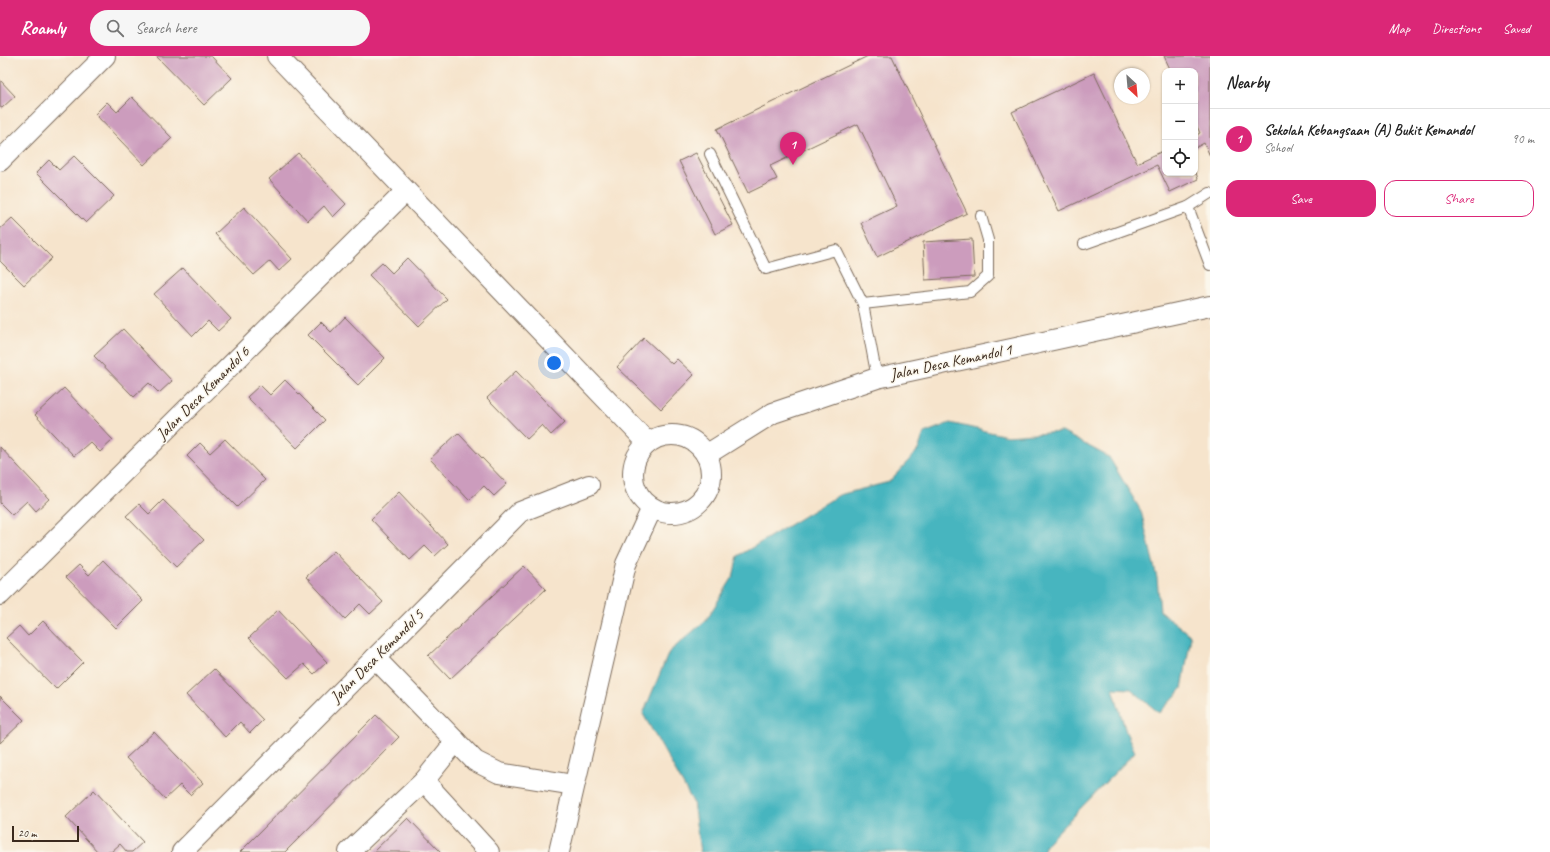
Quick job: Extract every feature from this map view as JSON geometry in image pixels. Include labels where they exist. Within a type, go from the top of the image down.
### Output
[{"type":"street","points":[[0,161],[105,56]]},
{"type":"street","points":[[277,56],[648,443]]},
{"type":"street","name":"Jalan Desa Kemandol 6","points":[[0,595],[406,191]]},
{"type":"street","name":"Jalan Desa Kemandol 1","points":[[706,455],[773,413],[877,378],[1210,306]]},
{"type":"street","points":[[673,435],[686,438],[698,445],[706,455],[711,467],[707,492],[699,502],[689,510],[676,513],[664,513],[652,508],[642,500],[635,489],[632,477],[634,464],[639,453],[648,443],[660,437],[673,435]]},
{"type":"street","name":"Jalan Desa Kemandol 5","points":[[182,852],[520,512],[589,485]]},
{"type":"street","points":[[559,852],[626,564],[652,508]]},
{"type":"street","points":[[375,658],[476,761],[499,773],[574,785]]},
{"type":"street","points":[[349,852],[424,781],[456,740]]},
{"type":"street","points":[[424,781],[489,852]]},
{"type":"lane","points":[[710,154],[766,269],[836,250],[864,304],[877,378]]},
{"type":"lane","points":[[1084,244],[1188,207],[1210,193]]},
{"type":"lane","points":[[1188,207],[1210,265]]},
{"type":"lane","points":[[864,304],[970,292],[988,276],[988,240],[981,216]]},
{"type":"water","points":[[950,423],[1007,436],[1062,432],[1109,457],[1141,511],[1157,578],[1160,611],[1191,636],[1182,689],[1159,713],[1131,689],[1113,688],[1126,732],[1135,752],[1046,844],[1043,852],[700,852],[693,802],[643,714],[669,652],[706,620],[733,577],[738,556],[839,495],[889,482],[918,450],[924,433]]},
{"type":"building","points":[[156,56],[211,56],[232,78],[204,105]]},
{"type":"building","points":[[868,56],[892,56],[967,213],[877,257],[861,223],[897,206],[858,124],[770,166],[777,179],[748,193],[717,129]]},
{"type":"building","points":[[1164,56],[1210,56],[1210,156],[1204,143],[1198,146],[1198,134],[1200,133],[1198,129],[1198,68],[1170,68]]},
{"type":"building","points":[[1094,73],[1137,163],[1162,151],[1162,175],[1157,165],[1059,211],[1012,112]]},
{"type":"building","points":[[0,80],[15,96],[2,108],[0,107]]},
{"type":"building","points":[[132,97],[172,138],[144,165],[95,114],[107,102],[117,112]]},
{"type":"building","points":[[298,153],[346,204],[333,217],[324,206],[308,221],[269,179]]},
{"type":"building","points":[[696,153],[733,225],[715,234],[679,161]]},
{"type":"building","points":[[74,156],[114,196],[86,223],[36,173],[49,160],[59,170]]},
{"type":"building","points":[[1162,176],[1197,176],[1198,179],[1170,192]]},
{"type":"building","points":[[244,207],[292,259],[279,271],[270,261],[254,275],[215,234]]},
{"type":"building","points":[[12,218],[52,258],[24,285],[0,261],[0,229]]},
{"type":"building","points":[[972,239],[974,277],[925,280],[923,242]]},
{"type":"building","points":[[407,258],[447,299],[419,326],[369,275],[382,263],[392,273]]},
{"type":"building","points":[[183,268],[231,319],[218,331],[208,321],[193,336],[154,294]]},
{"type":"building","points":[[345,317],[385,358],[358,385],[308,335],[321,322],[331,332]]},
{"type":"building","points":[[123,329],[172,381],[159,393],[149,383],[134,397],[94,356]]},
{"type":"building","points":[[644,338],[672,364],[677,359],[694,375],[661,409],[617,367]]},
{"type":"building","points":[[516,371],[565,422],[551,435],[542,425],[527,439],[487,398]]},
{"type":"building","points":[[285,380],[325,420],[297,448],[247,397],[260,385],[270,395]]},
{"type":"building","points":[[64,388],[113,440],[100,452],[90,442],[74,456],[35,415]]},
{"type":"building","points":[[458,433],[507,484],[494,496],[484,486],[469,500],[430,459]]},
{"type":"building","points":[[225,439],[265,480],[237,507],[187,456],[200,443],[210,453]]},
{"type":"building","points":[[0,447],[49,499],[36,511],[27,501],[12,515],[0,503]]},
{"type":"building","points":[[399,492],[448,544],[435,556],[425,546],[410,560],[371,519]]},
{"type":"building","points":[[163,500],[204,540],[176,567],[126,516],[139,504],[149,514]]},
{"type":"building","points":[[334,551],[383,602],[370,614],[360,604],[345,619],[306,577]]},
{"type":"building","points":[[103,560],[143,601],[116,628],[66,577],[79,565],[89,575]]},
{"type":"building","points":[[524,566],[546,589],[450,679],[428,656]]},
{"type":"building","points":[[278,610],[327,662],[314,674],[304,664],[288,678],[249,638]]},
{"type":"building","points":[[43,621],[83,662],[56,689],[6,638],[19,626],[28,636]]},
{"type":"building","points":[[214,669],[263,720],[250,733],[240,722],[225,737],[186,695]]},
{"type":"building","points":[[0,696],[24,720],[0,743]]},
{"type":"building","points":[[376,715],[399,737],[285,852],[240,852]]},
{"type":"building","points":[[154,732],[203,783],[190,795],[180,785],[165,799],[126,758]]},
{"type":"building","points":[[94,790],[143,842],[132,852],[127,852],[120,844],[111,852],[98,852],[66,817]]},
{"type":"building","points":[[408,818],[441,852],[373,852]]},
{"type":"place","name":"Sekolah Kebangsaan (A) Bukit Kemandol","points":[[793,165]]}]
